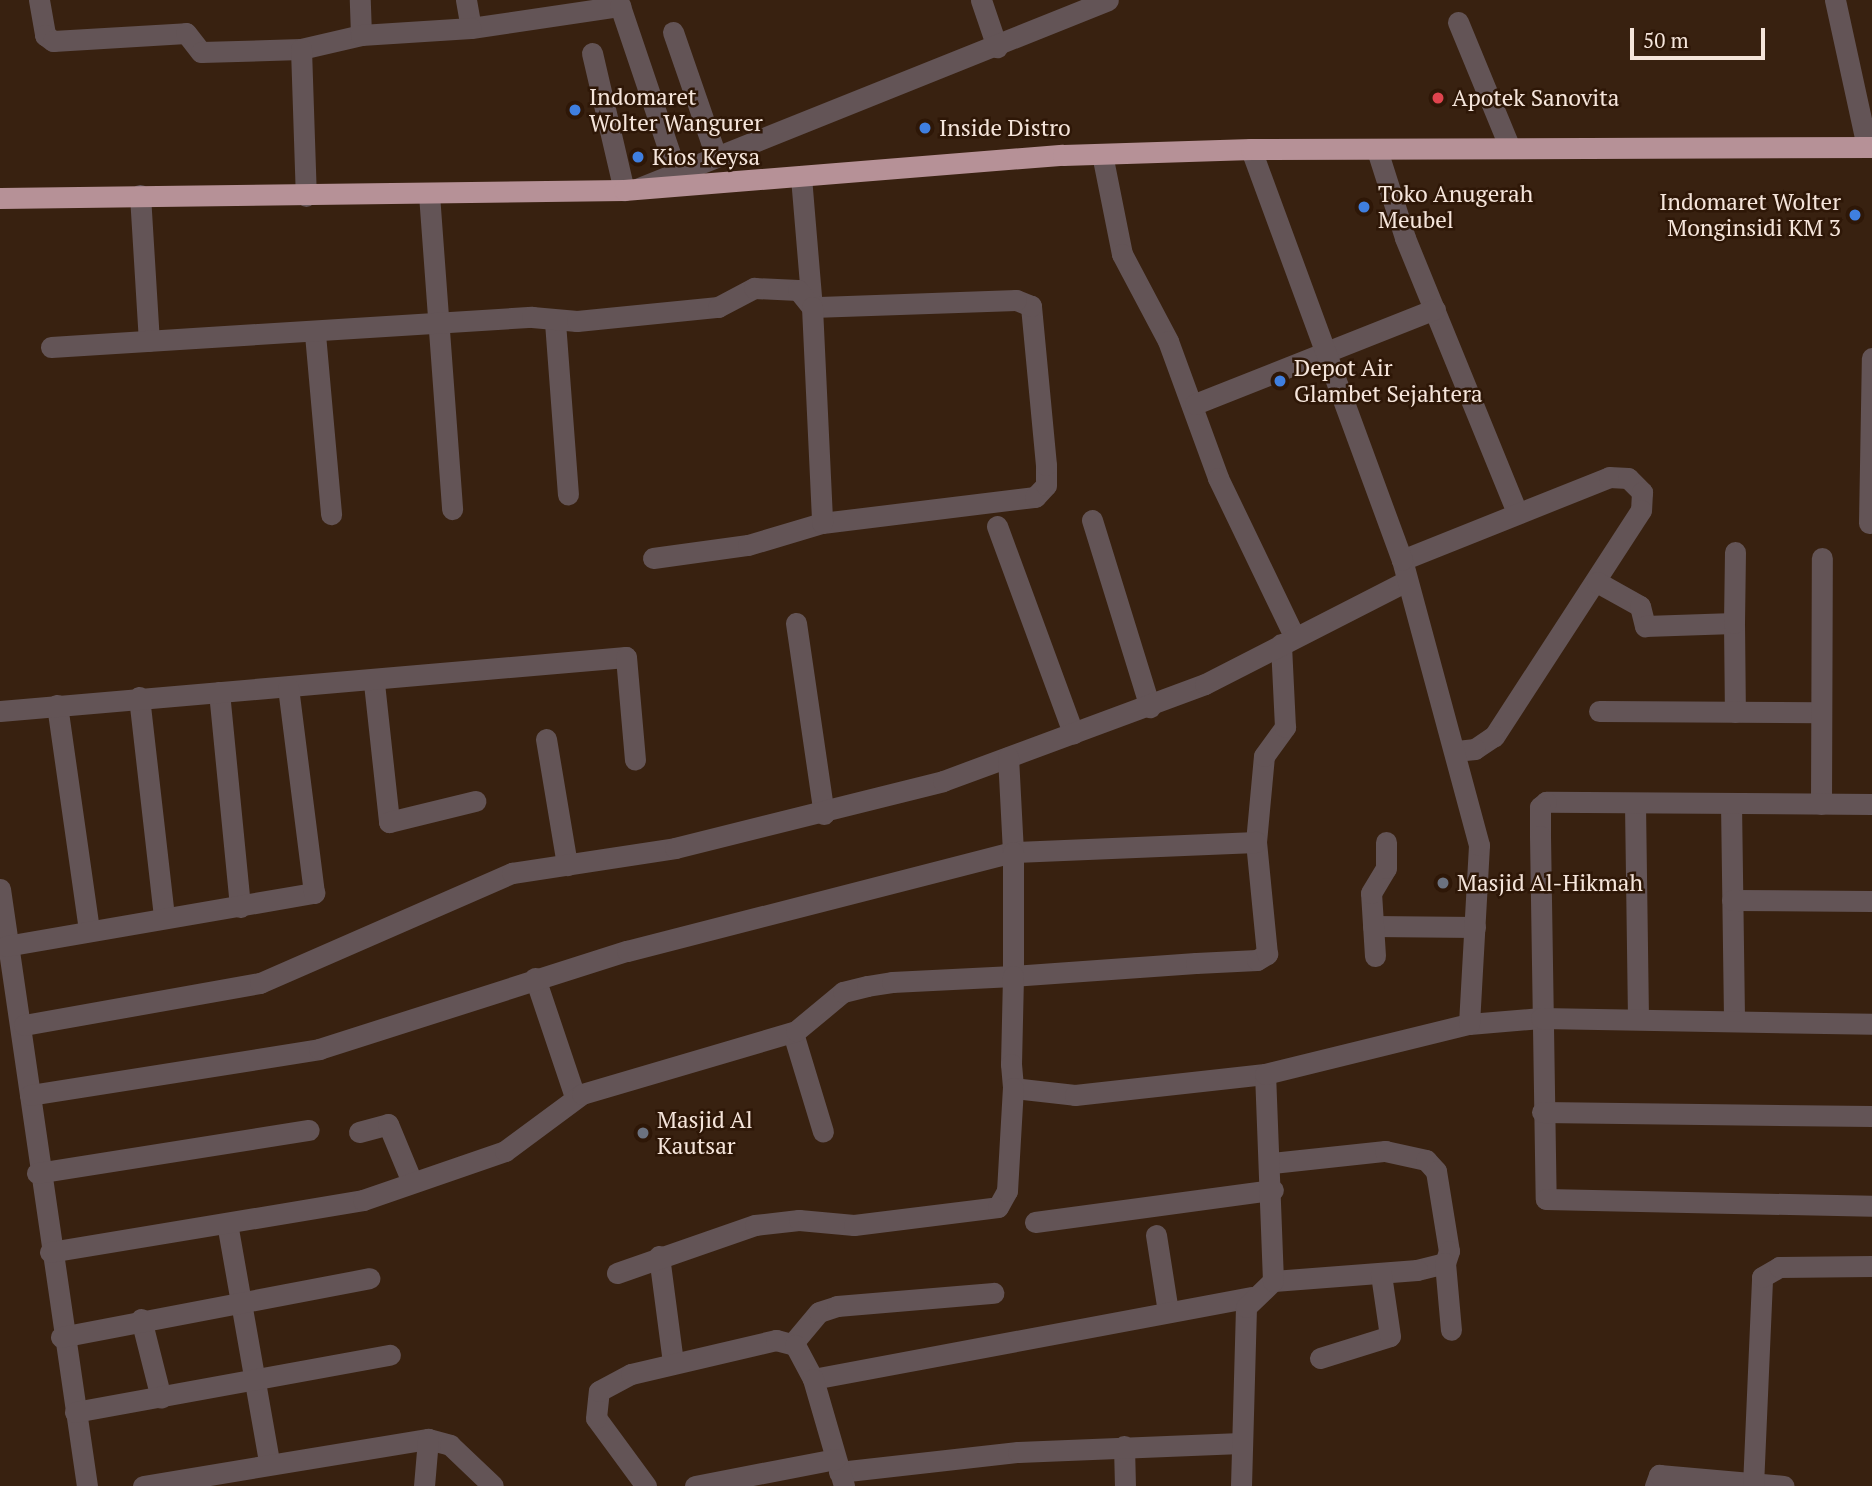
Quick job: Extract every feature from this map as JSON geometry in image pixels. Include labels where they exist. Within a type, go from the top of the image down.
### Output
[{"type":"highway","points":[[0,198],[306,196],[630,189],[1102,154],[1251,149],[1869,147]]},
{"type":"street","points":[[39,0],[45,35],[53,41],[182,33],[201,52],[302,49],[361,35],[471,28],[620,3],[677,171]]},
{"type":"street","points":[[360,0],[361,35]]},
{"type":"street","points":[[467,0],[471,28]]},
{"type":"street","points":[[981,0],[997,47]]},
{"type":"street","points":[[1835,0],[1869,147]]},
{"type":"street","points":[[592,52],[630,189],[997,47],[1104,1]]},
{"type":"street","points":[[1458,22],[1510,148]]},
{"type":"street","points":[[673,32],[716,156]]},
{"type":"street","points":[[302,49],[306,196]]},
{"type":"street","points":[[1251,149],[1322,353],[1402,560],[1478,830],[1469,1024]]},
{"type":"street","points":[[1377,150],[1435,309],[1517,512]]},
{"type":"street","points":[[50,1252],[336,1206],[412,1182],[513,1147],[575,1097],[793,1033],[855,989],[1262,960],[1267,954],[1256,842],[1264,756],[1285,727],[1288,640],[1218,478],[1195,404],[1122,254],[1102,154]]},
{"type":"street","points":[[801,177],[812,307],[822,523]]},
{"type":"street","points":[[429,194],[452,509]]},
{"type":"street","points":[[140,195],[149,341]]},
{"type":"street","points":[[51,347],[315,334],[532,317],[555,322],[718,307],[754,288],[798,290],[812,307]]},
{"type":"street","points":[[653,558],[736,547],[822,523],[1035,497],[1046,485],[1036,321],[1024,302],[812,307]]},
{"type":"street","points":[[1195,404],[1435,309]]},
{"type":"street","points":[[555,322],[568,495]]},
{"type":"street","points":[[315,334],[331,514]]},
{"type":"street","points":[[1869,523],[1872,358]]},
{"type":"street","points":[[1402,560],[1609,477],[1638,484],[1642,510],[1494,736],[1475,749],[1457,751]]},
{"type":"street","points":[[1093,520],[1150,707]]},
{"type":"street","points":[[997,526],[1073,733]]},
{"type":"street","points":[[1735,552],[1735,712]]},
{"type":"street","points":[[1821,804],[1819,712],[1822,558]]},
{"type":"street","points":[[24,1025],[260,982],[489,880],[824,814],[1008,757],[1150,707],[1406,581]]},
{"type":"street","points":[[1597,582],[1640,606],[1645,626],[1734,622]]},
{"type":"street","points":[[796,622],[824,814]]},
{"type":"street","points":[[0,711],[139,697],[374,683],[626,657],[635,760]]},
{"type":"street","points":[[374,683],[389,822],[475,801]]},
{"type":"street","points":[[5,946],[164,916],[240,907],[316,891],[288,688]]},
{"type":"street","points":[[219,692],[240,907]]},
{"type":"street","points":[[139,697],[164,916]]},
{"type":"street","points":[[57,705],[89,931]]},
{"type":"street","points":[[1599,711],[1819,712]]},
{"type":"street","points":[[546,739],[567,865]]},
{"type":"street","points":[[617,1273],[659,1255],[755,1225],[876,1224],[998,1206],[1007,1191],[1013,1088],[1013,852],[1008,757]]},
{"type":"street","points":[[1731,803],[1734,1020]]},
{"type":"street","points":[[1872,804],[1731,803],[1540,807],[1545,1195],[1552,1202],[1872,1206]]},
{"type":"street","points":[[1635,804],[1638,1019]]},
{"type":"street","points":[[30,1096],[319,1049],[535,978],[1013,852],[1256,842]]},
{"type":"street","points":[[1375,956],[1371,893],[1386,869],[1385,842]]},
{"type":"street","points":[[0,888],[5,946],[24,1025],[37,1173],[61,1337],[87,1486]]},
{"type":"street","points":[[1732,900],[1872,901]]},
{"type":"street","points":[[1373,926],[1475,927]]},
{"type":"street","points":[[535,978],[575,1097]]},
{"type":"street","points":[[1013,1088],[1075,1095],[1265,1074],[1469,1024],[1541,1018],[1872,1024]]},
{"type":"street","points":[[793,1033],[823,1132]]},
{"type":"street","points":[[1265,1074],[1272,1163],[1273,1281]]},
{"type":"street","points":[[1542,1112],[1872,1116]]},
{"type":"street","points":[[359,1132],[388,1124],[412,1182]]},
{"type":"street","points":[[37,1173],[309,1130]]},
{"type":"street","points":[[1272,1163],[1385,1150],[1426,1160],[1436,1171],[1444,1212],[1445,1264],[1451,1329]]},
{"type":"street","points":[[1035,1222],[1273,1191]]},
{"type":"street","points":[[227,1223],[269,1461]]},
{"type":"street","points":[[1156,1235],[1168,1312]]},
{"type":"street","points":[[659,1255],[673,1362]]},
{"type":"street","points":[[813,1379],[1251,1297],[1273,1281],[1381,1274],[1445,1264]]},
{"type":"street","points":[[1753,1485],[1762,1277],[1779,1267],[1872,1265]]},
{"type":"street","points":[[1320,1358],[1390,1336],[1381,1274]]},
{"type":"street","points":[[61,1337],[239,1298],[369,1278]]},
{"type":"street","points":[[646,1486],[596,1418],[594,1399],[611,1382],[739,1345],[793,1343],[819,1312],[837,1306],[993,1293]]},
{"type":"street","points":[[1241,1486],[1241,1443],[1251,1297]]},
{"type":"street","points":[[141,1320],[161,1398]]},
{"type":"street","points":[[793,1343],[813,1379],[839,1472]]},
{"type":"street","points":[[75,1412],[161,1398],[254,1377],[390,1355]]},
{"type":"street","points":[[424,1486],[428,1439]]},
{"type":"street","points":[[143,1486],[269,1461],[428,1439],[450,1445],[494,1486]]},
{"type":"street","points":[[695,1486],[1124,1446],[1241,1443]]},
{"type":"street","points":[[1124,1446],[1125,1486]]},
{"type":"street","points":[[1655,1486],[1659,1475],[1784,1486]]},
{"type":"place","name":"Apotek Sanovita","points":[[1438,98]]},
{"type":"place","name":"Indomaret Wolter Wangurer","points":[[575,110]]},
{"type":"place","name":"Inside Distro","points":[[925,128]]},
{"type":"place","name":"Kios Keysa","points":[[638,157]]},
{"type":"place","name":"Toko Anugerah Meubel","points":[[1364,207]]},
{"type":"place","name":"Indomaret Wolter Monginsidi KM 3","points":[[1855,215]]},
{"type":"place","name":"Depot Air Glambet Sejahtera","points":[[1280,381]]},
{"type":"place","name":"Masjid Al-Hikmah","points":[[1443,883]]},
{"type":"place","name":"Masjid Al Kautsar","points":[[643,1133]]}]
